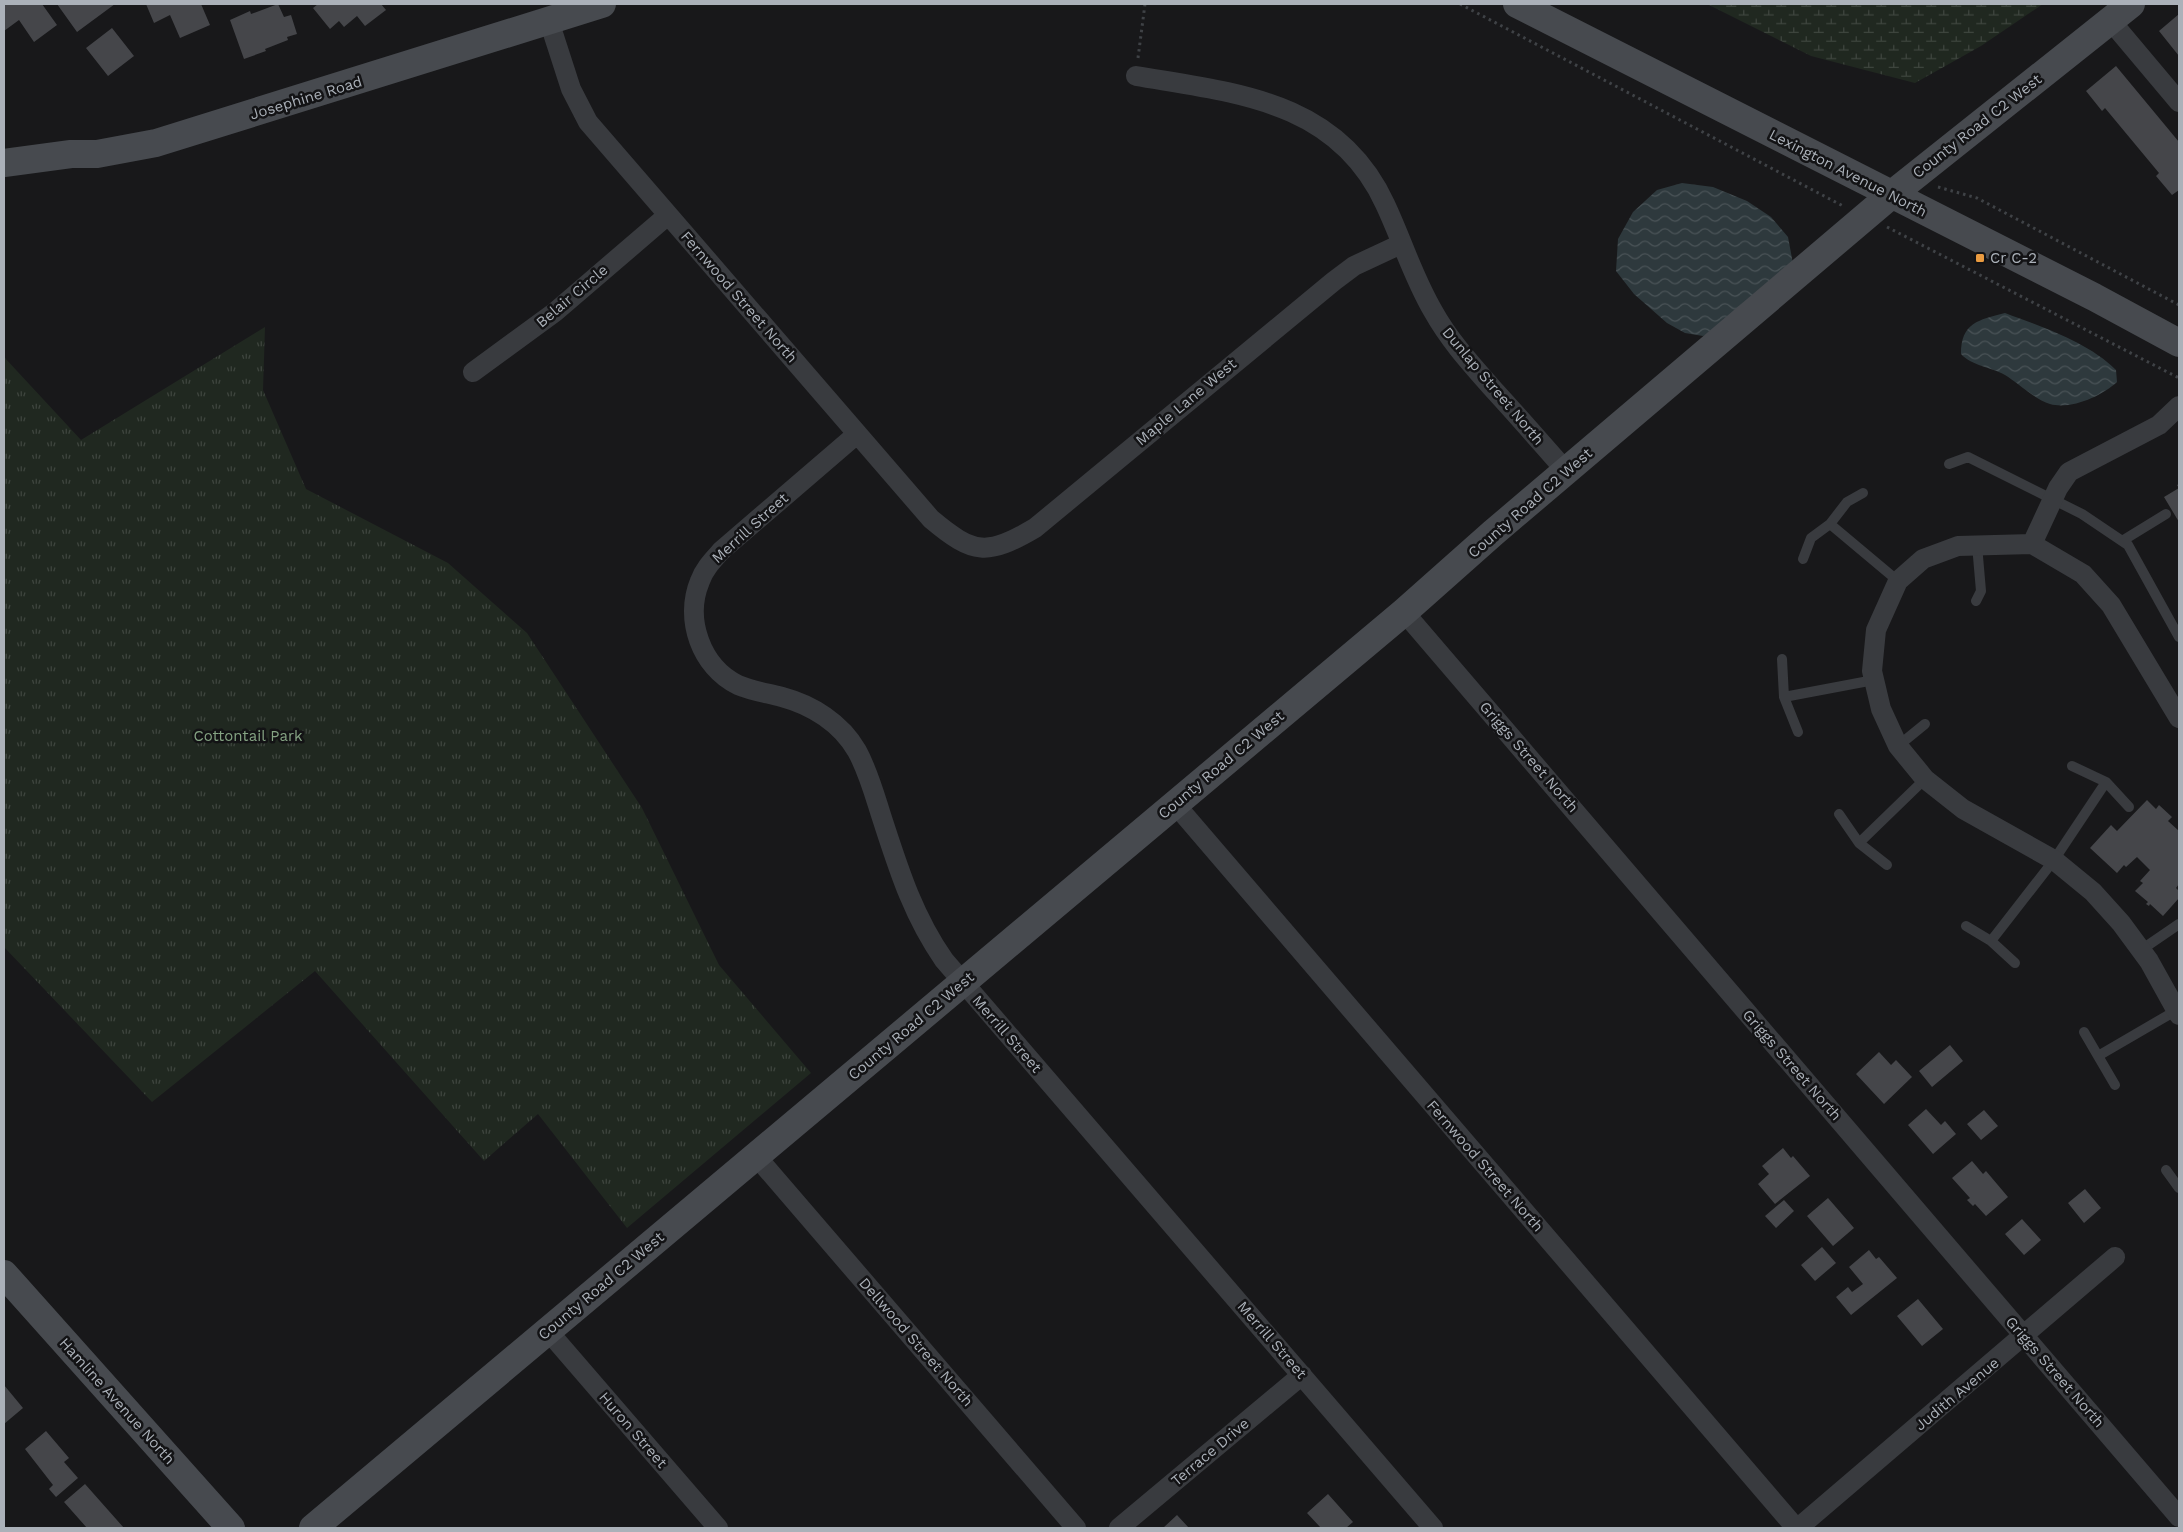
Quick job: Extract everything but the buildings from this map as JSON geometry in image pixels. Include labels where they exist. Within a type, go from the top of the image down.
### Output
[{"type":"street","name":"Josephine Road","points":[[4,163],[71,154],[97,154],[156,143],[602,4]]},
{"type":"street","name":"Lexington Avenue North","points":[[1517,4],[2086,293],[2179,343]]},
{"type":"street","name":"County Road C2 West","points":[[313,1528],[1404,612],[1566,471],[1890,195],[2121,12]]},
{"type":"street","points":[[2121,12],[2179,102]]},
{"type":"street","name":"Fernwood Street North","points":[[549,21],[571,88],[588,122],[931,519],[952,536],[969,546]]},
{"type":"street","name":"Dunlap Street North","points":[[1136,76],[1256,99],[1289,110],[1317,124],[1341,143],[1363,165],[1385,203],[1401,244],[1432,310],[1452,341],[1566,471]]},
{"type":"street","name":"Belair Circle","points":[[473,372],[555,312],[668,215]]},
{"type":"street","name":"Maple Lane West","points":[[969,546],[991,549],[1008,544],[1035,528],[1334,281],[1354,266],[1401,244]]},
{"type":"street","points":[[2032,544],[2069,472],[2159,425],[2179,406]]},
{"type":"street","name":"Merrill Street","points":[[857,434],[722,550],[709,564],[700,581],[694,600],[694,621],[699,641],[708,659],[721,673],[737,684],[804,705],[826,718],[843,733],[856,750],[868,775],[912,906],[926,934],[963,982],[1434,1528]]},
{"type":"street","points":[[2178,1012],[2141,950],[2121,923],[2093,892],[2054,860],[1963,809],[1924,779],[1898,746],[1881,709],[1872,672],[1876,630],[1898,581],[1923,558],[1958,546],[2032,544],[2083,574],[2111,605],[2179,718]]},
{"type":"street","name":"Griggs Street North","points":[[1404,612],[2179,1517]]},
{"type":"street","name":"Fernwood Street North","points":[[1175,804],[1797,1528]]},
{"type":"street","name":"Dellwood Street North","points":[[756,1156],[1076,1528]]},
{"type":"street","name":"Judith Avenue","points":[[1797,1528],[2025,1336],[2114,1257]]},
{"type":"street","name":"Hamline Avenue North","points":[[4,1274],[231,1528]]},
{"type":"street","name":"Huron Street","points":[[548,1331],[718,1528]]},
{"type":"street","name":"Terrace Drive","points":[[1119,1528],[1302,1375]]},
{"type":"lane","points":[[1949,464],[1968,457],[2082,514],[2128,545],[2179,637]]},
{"type":"lane","points":[[1803,559],[1811,538],[1830,524],[1847,502],[1863,493]]},
{"type":"lane","points":[[2122,541],[2166,514]]},
{"type":"lane","points":[[1830,524],[1898,581]]},
{"type":"lane","points":[[1976,601],[1981,591],[1977,545]]},
{"type":"lane","points":[[1782,659],[1784,697],[1798,732]]},
{"type":"lane","points":[[1784,697],[1874,680]]},
{"type":"lane","points":[[1898,746],[1925,724]]},
{"type":"lane","points":[[2072,766],[2106,782],[2129,806]]},
{"type":"lane","points":[[1859,842],[1924,779]]},
{"type":"lane","points":[[1991,941],[2054,860],[2106,782]]},
{"type":"lane","points":[[1839,814],[1859,842],[1886,865]]},
{"type":"lane","points":[[2141,950],[2179,924]]},
{"type":"lane","points":[[1966,926],[1991,941],[2014,962]]},
{"type":"lane","points":[[2098,1056],[2178,1012]]},
{"type":"lane","points":[[2084,1032],[2116,1085]]},
{"type":"lane","points":[[2166,1170],[2179,1188]]},
{"type":"path","points":[[1136,76],[1145,4]]},
{"type":"path","points":[[1460,4],[1865,217],[2179,378]]},
{"type":"path","points":[[1932,188],[1940,186],[1977,198],[2179,305]]},
{"type":"green space","points":[[1707,4],[2043,4],[1981,46],[1915,83],[1811,56]]},
{"type":"green space","name":"Cottontail Park","points":[[265,327],[263,390],[306,489],[448,563],[527,633],[642,808],[719,965],[811,1073],[627,1228],[538,1114],[484,1161],[315,971],[152,1102],[4,947],[4,357],[81,440]]},
{"type":"water","points":[[1682,183],[1713,187],[1747,201],[1771,217],[1788,237],[1794,269],[1732,325],[1703,336],[1685,333],[1667,323],[1634,294],[1616,271],[1618,239],[1633,212],[1657,190]]},
{"type":"water","points":[[2005,313],[2064,336],[2092,351],[2116,370],[2117,382],[2095,397],[2086,400],[2067,405],[2050,404],[2033,396],[2000,372],[1965,358],[1961,354],[1962,344],[1968,329],[1979,321]]},
{"type":"place","name":"Cr C-2","points":[[1980,258]]}]
